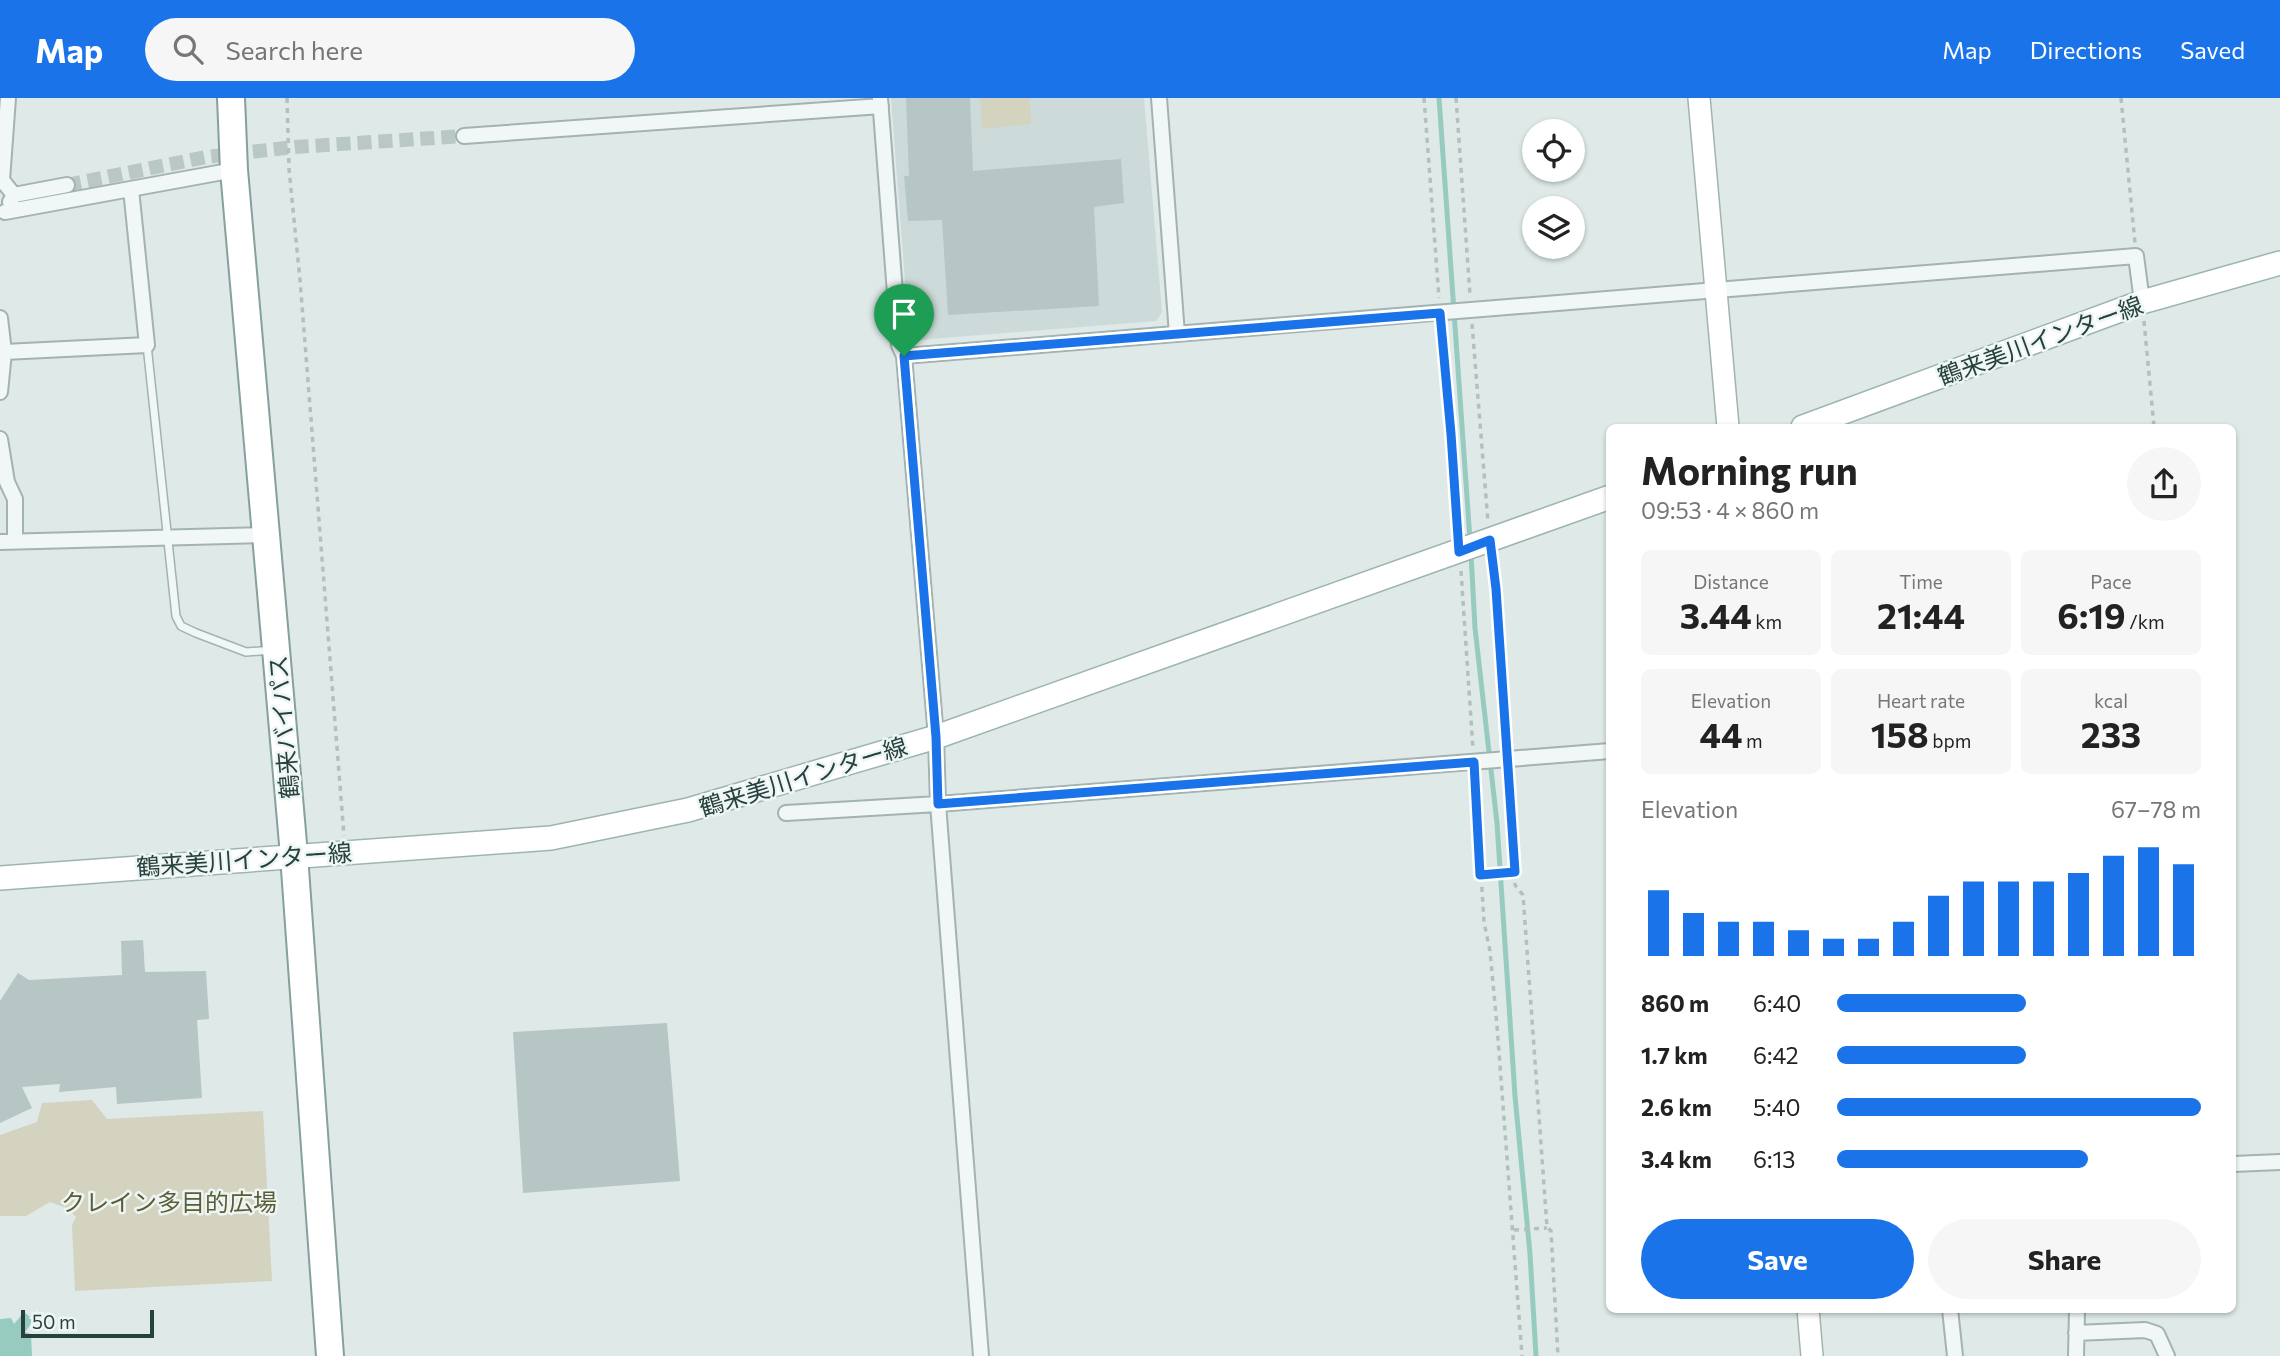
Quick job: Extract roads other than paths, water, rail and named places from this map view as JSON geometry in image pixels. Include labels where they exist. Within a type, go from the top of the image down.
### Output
[{"type":"highway","name":"鶴来バイパス","points":[[230,98],[294,855],[330,1356]]},
{"type":"main road","name":"鶴来美川インター線","points":[[1811,424],[2142,302],[2280,263]]},
{"type":"main road","name":"鶴来美川インター線","points":[[0,878],[551,838],[688,810],[936,737],[1606,498]]},
{"type":"street","points":[[8,98],[2,180],[14,195]]},
{"type":"street","points":[[1159,98],[1177,334]]},
{"type":"street","points":[[1699,98],[1728,424]]},
{"type":"street","points":[[464,136],[880,102],[899,345],[904,356],[936,737],[938,804],[981,1356]]},
{"type":"street","points":[[2,213],[234,170]]},
{"type":"street","points":[[2,213],[14,195],[66,185]]},
{"type":"street","points":[[4,352],[147,345],[131,189]]},
{"type":"street","points":[[904,356],[2136,256],[2142,302]]},
{"type":"street","points":[[0,318],[4,352],[0,392]]},
{"type":"street","points":[[0,439],[7,482],[15,499],[8,542],[268,535]]},
{"type":"street","points":[[786,813],[938,804],[1606,751]]},
{"type":"street","points":[[2236,1164],[2280,1162]]},
{"type":"street","points":[[1808,1313],[1812,1356]]},
{"type":"street","points":[[1951,1313],[1955,1356]]},
{"type":"street","points":[[2076,1356],[2077,1313]]},
{"type":"street","points":[[2076,1333],[2145,1330],[2157,1334],[2167,1356]]},
{"type":"lane","points":[[147,345],[176,616],[181,626],[246,652],[277,650]]},
{"type":"waterway","points":[[1439,98],[1470,540]]},
{"type":"waterway","points":[[1471,554],[1475,628],[1497,823],[1536,1356]]},
{"type":"tunnel","points":[[67,185],[206,157],[295,147],[464,136]]},
{"type":"park label","name":"クレイン多目的広場","points":[[169,1201]]}]
